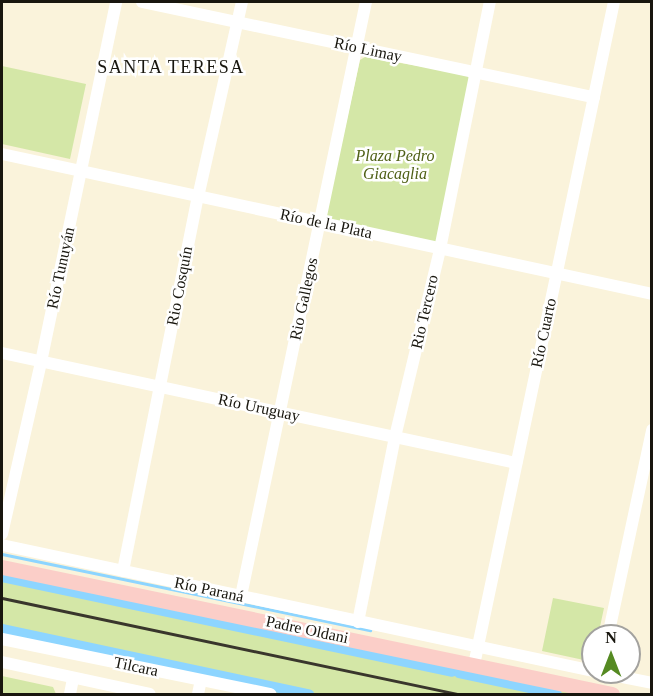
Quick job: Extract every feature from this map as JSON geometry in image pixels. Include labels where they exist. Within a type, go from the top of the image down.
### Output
[{"type":"main road","name":"Padre Oldani","points":[[2,567],[612,694]]},
{"type":"street","name":"Río Tunuyán","points":[[2,534],[42,362],[116,2]]},
{"type":"street","name":"Río Limay","points":[[142,2],[594,98]]},
{"type":"street","name":"Rio Cosquín","points":[[123,571],[198,197],[242,2]]},
{"type":"street","name":"Rio Gallegos","points":[[241,596],[366,2]]},
{"type":"street","name":"Rio Tercero","points":[[358,622],[395,437],[440,249],[490,2]]},
{"type":"street","name":"Río Cuarto","points":[[474,665],[614,2]]},
{"type":"street","name":"Río de la Plata","points":[[2,154],[651,294]]},
{"type":"street","name":"Río Uruguay","points":[[2,353],[516,463]]},
{"type":"street","points":[[611,624],[651,430]]},
{"type":"street","name":"Río Paraná","points":[[2,545],[581,669]]},
{"type":"street","name":"Tilcara","points":[[2,639],[265,694]]},
{"type":"street","points":[[2,662],[150,694]]},
{"type":"street","points":[[70,694],[73,678]]},
{"type":"street","points":[[198,694],[201,680]]},
{"type":"street","points":[[596,684],[596,691]]},
{"type":"green space","name":"Plaza Pedro Giacaglia","points":[[365,57],[466,74],[470,79],[438,241],[433,244],[325,219],[360,60]]},
{"type":"green space","points":[[2,66],[86,84],[70,159],[2,144]]},
{"type":"green space","points":[[2,567],[612,694],[262,694],[2,639]]},
{"type":"green space","points":[[553,598],[604,608],[601,624],[581,624],[581,659],[542,651]]},
{"type":"green space","points":[[2,676],[53,687],[56,694],[2,694]]},
{"type":"waterway","points":[[2,554],[370,630]]},
{"type":"waterway","points":[[2,577],[452,672]]},
{"type":"waterway","points":[[2,629],[309,694]]},
{"type":"waterway","points":[[459,673],[557,694]]},
{"type":"railway","points":[[2,598],[457,694]]},
{"type":"district","name":"SANTA TERESA","points":[[171,67]]}]
